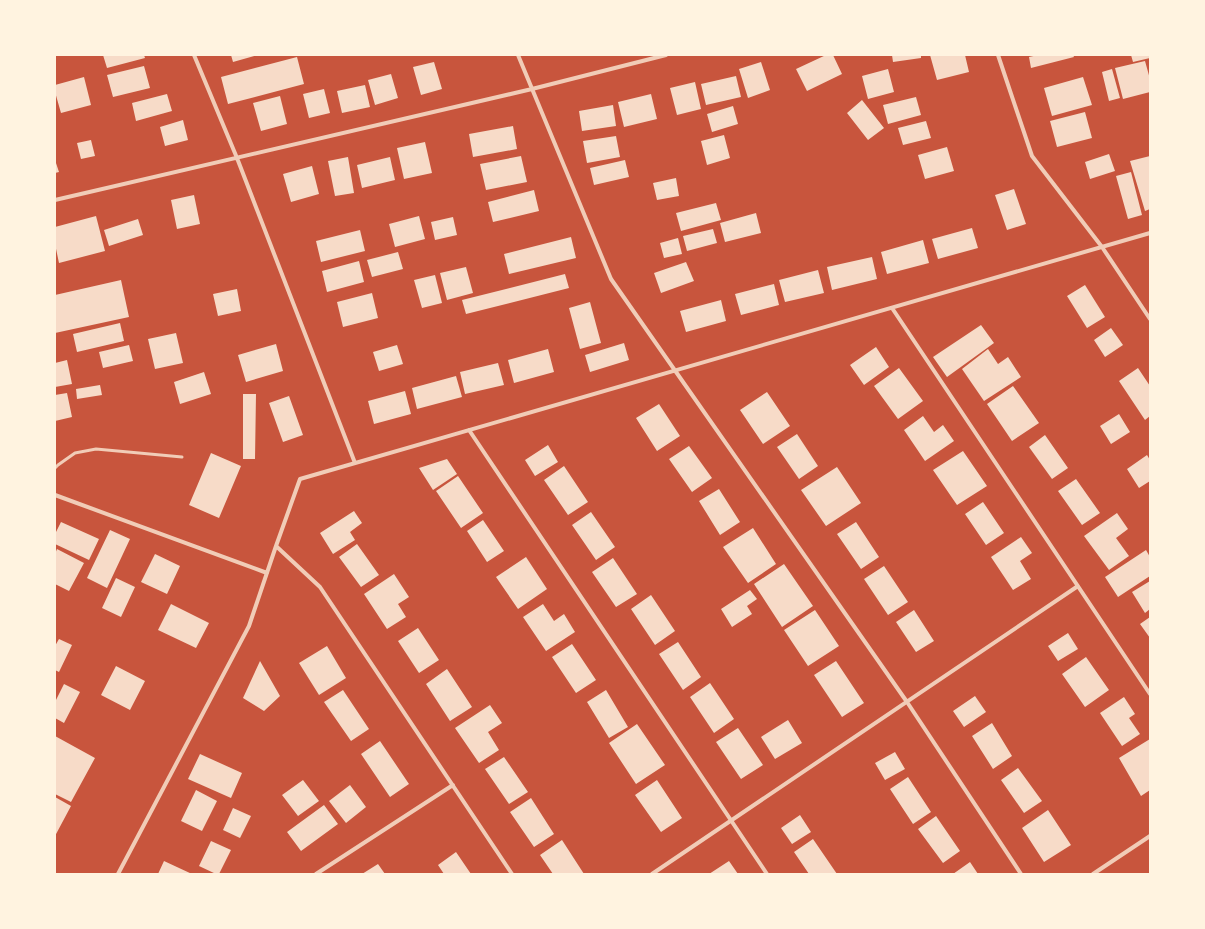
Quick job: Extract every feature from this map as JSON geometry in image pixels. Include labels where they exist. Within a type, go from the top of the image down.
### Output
[{"type":"street","points":[[194,55],[237,158],[355,463]]},
{"type":"street","points":[[518,55],[611,279],[907,702],[1021,874]]},
{"type":"street","points":[[55,200],[532,89],[666,55]]},
{"type":"street","points":[[998,55],[1032,156],[1102,247],[1150,319]]},
{"type":"street","points":[[118,874],[249,626],[300,479],[1150,233]]},
{"type":"street","points":[[892,308],[1150,694]]},
{"type":"street","points":[[469,430],[767,874]]},
{"type":"street","points":[[55,495],[267,573]]},
{"type":"street","points":[[276,546],[320,587],[512,874]]},
{"type":"street","points":[[652,874],[1078,586]]},
{"type":"street","points":[[316,874],[453,785]]},
{"type":"street","points":[[1093,874],[1150,836]]},
{"type":"lane","points":[[55,468],[76,453],[96,449],[182,458]]},
{"type":"building","points":[[103,55],[144,55],[145,58],[107,68]]},
{"type":"building","points":[[231,55],[258,55],[233,62]]},
{"type":"building","points":[[826,55],[833,55],[842,74],[807,91],[796,69]]},
{"type":"building","points":[[892,55],[921,55],[921,58],[893,62]]},
{"type":"building","points":[[930,55],[965,55],[969,72],[937,80]]},
{"type":"building","points":[[1038,55],[1073,55],[1074,57],[1031,68],[1029,57]]},
{"type":"building","points":[[1131,55],[1150,55],[1150,58],[1133,62]]},
{"type":"building","points":[[297,57],[304,84],[228,104],[221,77]]},
{"type":"building","points":[[1145,61],[1150,79],[1150,92],[1123,99],[1115,68]]},
{"type":"building","points":[[434,62],[442,89],[421,95],[413,67]]},
{"type":"building","points":[[761,62],[770,90],[748,98],[739,69]]},
{"type":"building","points":[[144,66],[150,88],[113,97],[107,75]]},
{"type":"building","points":[[888,69],[894,92],[868,99],[862,76]]},
{"type":"building","points":[[1112,69],[1120,98],[1109,101],[1102,72]]},
{"type":"building","points":[[391,74],[398,98],[375,105],[368,80]]},
{"type":"building","points":[[736,76],[741,97],[706,105],[701,84]]},
{"type":"building","points":[[84,77],[91,105],[61,113],[55,92],[55,85]]},
{"type":"building","points":[[1083,77],[1092,105],[1052,116],[1044,88]]},
{"type":"building","points":[[695,82],[701,109],[677,115],[670,88]]},
{"type":"building","points":[[365,85],[370,107],[342,113],[337,91]]},
{"type":"building","points":[[324,89],[330,113],[309,118],[303,94]]},
{"type":"building","points":[[167,94],[172,111],[136,121],[132,103]]},
{"type":"building","points":[[651,94],[657,119],[624,127],[618,102]]},
{"type":"building","points":[[280,96],[287,124],[261,131],[253,103]]},
{"type":"building","points":[[916,97],[921,115],[888,124],[883,105]]},
{"type":"building","points":[[862,100],[884,128],[868,140],[847,113]]},
{"type":"building","points":[[613,105],[616,126],[582,131],[579,111]]},
{"type":"building","points":[[733,106],[738,124],[712,132],[707,114]]},
{"type":"building","points":[[1085,112],[1092,138],[1057,147],[1050,121]]},
{"type":"building","points":[[183,120],[188,140],[165,146],[160,127]]},
{"type":"building","points":[[926,121],[931,138],[903,145],[898,128]]},
{"type":"building","points":[[513,126],[517,149],[473,157],[469,134]]},
{"type":"building","points":[[724,135],[730,158],[707,165],[701,141]]},
{"type":"building","points":[[616,136],[620,157],[587,163],[583,141]]},
{"type":"building","points":[[91,140],[95,156],[81,159],[77,143]]},
{"type":"building","points":[[425,142],[432,173],[404,179],[397,148]]},
{"type":"building","points":[[947,147],[954,171],[925,179],[918,155]]},
{"type":"building","points":[[1109,154],[1115,171],[1090,179],[1085,162]]},
{"type":"building","points":[[521,156],[527,182],[486,190],[480,164]]},
{"type":"building","points":[[1150,156],[1150,209],[1145,211],[1130,161]]},
{"type":"building","points":[[348,157],[354,193],[335,196],[328,161]]},
{"type":"building","points":[[390,157],[395,180],[362,188],[357,165]]},
{"type":"building","points":[[55,160],[59,172],[55,173]]},
{"type":"building","points":[[625,160],[629,177],[594,185],[590,168]]},
{"type":"building","points":[[312,166],[319,194],[291,202],[283,174]]},
{"type":"building","points":[[1131,172],[1142,215],[1128,219],[1116,176]]},
{"type":"building","points":[[676,178],[679,196],[657,200],[653,183]]},
{"type":"building","points":[[1014,189],[1026,224],[1007,230],[995,195]]},
{"type":"building","points":[[534,190],[539,211],[493,222],[488,202]]},
{"type":"building","points":[[194,195],[200,224],[177,229],[171,200]]},
{"type":"building","points":[[716,203],[721,220],[681,231],[676,213]]},
{"type":"building","points":[[756,213],[761,233],[725,242],[720,223]]},
{"type":"building","points":[[96,216],[105,251],[59,263],[55,244],[55,227]]},
{"type":"building","points":[[419,216],[425,239],[395,247],[389,224]]},
{"type":"building","points":[[453,217],[457,235],[435,240],[431,222]]},
{"type":"building","points":[[138,219],[143,235],[109,246],[104,230]]},
{"type":"building","points":[[972,228],[978,248],[938,259],[932,239]]},
{"type":"building","points":[[713,229],[717,243],[687,251],[683,236]]},
{"type":"building","points":[[360,230],[365,251],[321,262],[316,241]]},
{"type":"building","points":[[571,237],[576,258],[509,274],[504,254]]},
{"type":"building","points":[[678,238],[682,254],[664,258],[660,243]]},
{"type":"building","points":[[923,240],[929,263],[887,274],[881,252]]},
{"type":"building","points":[[398,252],[403,269],[372,277],[367,260]]},
{"type":"building","points":[[872,257],[877,279],[832,290],[827,267]]},
{"type":"building","points":[[359,261],[364,282],[327,292],[322,271]]},
{"type":"building","points":[[686,262],[694,281],[661,293],[654,273]]},
{"type":"building","points":[[466,267],[473,293],[447,300],[440,273]]},
{"type":"building","points":[[818,270],[824,293],[785,302],[779,280]]},
{"type":"building","points":[[565,274],[569,288],[466,314],[462,300]]},
{"type":"building","points":[[435,275],[442,303],[422,308],[414,280]]},
{"type":"building","points":[[121,280],[129,317],[55,333],[55,295]]},
{"type":"building","points":[[774,284],[779,305],[741,315],[735,294]]},
{"type":"building","points":[[1085,285],[1105,317],[1087,328],[1067,296]]},
{"type":"building","points":[[237,289],[241,311],[218,316],[213,294]]},
{"type":"building","points":[[372,293],[378,318],[343,327],[337,302]]},
{"type":"building","points":[[721,300],[726,321],[686,332],[680,311]]},
{"type":"building","points":[[590,302],[601,343],[580,349],[569,308]]},
{"type":"building","points":[[120,323],[124,341],[77,352],[73,334]]},
{"type":"building","points":[[981,325],[994,343],[947,377],[933,357]]},
{"type":"building","points":[[1111,328],[1123,345],[1105,357],[1094,340]]},
{"type":"building","points":[[176,333],[183,363],[155,369],[148,339]]},
{"type":"building","points":[[624,343],[629,360],[590,372],[585,355]]},
{"type":"building","points":[[276,344],[283,371],[246,382],[238,355]]},
{"type":"building","points":[[129,345],[133,361],[103,368],[99,352]]},
{"type":"building","points":[[397,345],[403,364],[379,371],[373,352]]},
{"type":"building","points":[[876,347],[889,367],[864,385],[850,365]]},
{"type":"building","points":[[548,349],[554,372],[514,383],[508,360]]},
{"type":"building","points":[[988,349],[998,364],[1008,357],[1021,377],[984,401],[962,369]]},
{"type":"building","points":[[67,360],[72,384],[55,387],[55,363]]},
{"type":"building","points":[[498,363],[504,385],[465,394],[460,372]]},
{"type":"building","points":[[899,368],[923,401],[898,419],[874,386]]},
{"type":"building","points":[[1138,368],[1150,386],[1150,416],[1145,420],[1119,381]]},
{"type":"building","points":[[204,372],[211,394],[180,404],[174,382]]},
{"type":"building","points":[[456,376],[462,397],[417,409],[412,388]]},
{"type":"building","points":[[100,385],[102,395],[77,399],[76,389]]},
{"type":"building","points":[[1013,386],[1039,423],[1012,441],[987,404]]},
{"type":"building","points":[[405,391],[411,414],[374,424],[368,401]]},
{"type":"building","points":[[767,392],[790,426],[763,444],[740,410]]},
{"type":"building","points":[[67,393],[72,417],[55,421],[55,395]]},
{"type":"building","points":[[243,394],[256,394],[255,459],[243,459]]},
{"type":"building","points":[[289,396],[303,435],[283,442],[269,403]]},
{"type":"building","points":[[659,404],[680,436],[657,451],[636,418]]},
{"type":"building","points":[[1119,414],[1130,432],[1111,444],[1100,426]]},
{"type":"building","points":[[923,416],[934,432],[943,425],[954,441],[925,461],[904,430]]},
{"type":"building","points":[[797,434],[818,466],[799,479],[777,447]]},
{"type":"building","points":[[1045,435],[1068,468],[1052,479],[1029,447]]},
{"type":"building","points":[[548,445],[558,462],[535,476],[525,460]]},
{"type":"building","points":[[689,446],[712,478],[692,492],[669,459]]},
{"type":"building","points":[[963,451],[987,486],[957,505],[933,470]]},
{"type":"building","points":[[211,453],[241,466],[219,518],[189,505]]},
{"type":"building","points":[[1147,455],[1150,460],[1150,481],[1139,488],[1127,469]]},
{"type":"building","points":[[447,459],[457,474],[433,490],[419,468]]},
{"type":"building","points":[[564,466],[588,502],[568,515],[544,480]]},
{"type":"building","points":[[837,467],[861,503],[826,526],[801,490]]},
{"type":"building","points":[[458,476],[483,513],[461,528],[436,491]]},
{"type":"building","points":[[1076,479],[1100,513],[1082,525],[1058,491]]},
{"type":"building","points":[[719,489],[740,522],[720,535],[699,501]]},
{"type":"building","points":[[983,502],[1004,533],[986,545],[965,514]]},
{"type":"building","points":[[354,511],[362,523],[350,532],[355,540],[333,554],[320,533]]},
{"type":"building","points":[[591,512],[615,547],[596,560],[572,525]]},
{"type":"building","points":[[1117,513],[1128,529],[1116,538],[1129,556],[1109,570],[1084,536]]},
{"type":"building","points":[[483,520],[504,551],[487,562],[467,531]]},
{"type":"building","points":[[61,522],[99,539],[89,560],[55,544],[55,534]]},
{"type":"building","points":[[856,522],[879,557],[861,569],[837,534]]},
{"type":"building","points":[[753,528],[776,564],[748,583],[723,547]]},
{"type":"building","points":[[110,530],[130,539],[107,588],[87,578]]},
{"type":"building","points":[[1021,537],[1032,553],[1020,561],[1031,579],[1013,590],[991,557]]},
{"type":"building","points":[[357,544],[379,575],[361,587],[339,557]]},
{"type":"building","points":[[57,549],[84,563],[69,591],[55,584],[55,554]]},
{"type":"building","points":[[1146,550],[1150,557],[1150,576],[1118,597],[1105,577]]},
{"type":"building","points":[[155,554],[180,566],[167,594],[141,582]]},
{"type":"building","points":[[526,557],[547,589],[518,609],[496,577]]},
{"type":"building","points":[[613,558],[637,594],[616,607],[592,572]]},
{"type":"building","points":[[784,564],[813,606],[782,627],[754,584]]},
{"type":"building","points":[[884,566],[908,602],[888,615],[864,579]]},
{"type":"building","points":[[394,574],[409,597],[398,604],[406,617],[387,629],[364,594]]},
{"type":"building","points":[[116,578],[135,587],[121,617],[102,608]]},
{"type":"building","points":[[1150,581],[1150,609],[1145,613],[1132,592]]},
{"type":"building","points":[[750,590],[757,599],[747,606],[752,614],[732,627],[721,609]]},
{"type":"building","points":[[651,595],[675,631],[655,645],[631,609]]},
{"type":"building","points":[[171,604],[209,623],[196,648],[158,630]]},
{"type":"building","points":[[543,604],[554,621],[564,614],[575,632],[546,651],[523,617]]},
{"type":"building","points":[[815,610],[839,646],[808,666],[784,630]]},
{"type":"building","points":[[914,610],[934,641],[916,652],[896,622]]},
{"type":"building","points":[[1150,617],[1150,638],[1140,624]]},
{"type":"building","points":[[418,628],[439,660],[419,673],[398,641]]},
{"type":"building","points":[[1068,633],[1078,649],[1058,661],[1048,646]]},
{"type":"building","points":[[59,639],[72,645],[59,672],[55,670],[55,646]]},
{"type":"building","points":[[678,642],[701,677],[683,690],[659,654]]},
{"type":"building","points":[[572,644],[596,680],[576,693],[552,657]]},
{"type":"building","points":[[327,646],[346,678],[319,695],[299,663]]},
{"type":"building","points":[[1086,657],[1109,690],[1085,707],[1062,674]]},
{"type":"building","points":[[260,661],[280,696],[264,711],[243,698]]},
{"type":"building","points":[[836,661],[864,703],[842,717],[814,675]]},
{"type":"building","points":[[116,666],[145,681],[130,710],[101,695]]},
{"type":"building","points":[[447,669],[472,707],[450,721],[426,684]]},
{"type":"building","points":[[710,683],[734,719],[714,733],[690,697]]},
{"type":"building","points":[[64,684],[80,692],[64,723],[55,718],[55,702]]},
{"type":"building","points":[[343,690],[369,729],[351,741],[324,702]]},
{"type":"building","points":[[606,690],[628,727],[609,738],[587,702]]},
{"type":"building","points":[[975,696],[986,712],[964,727],[953,711]]},
{"type":"building","points":[[1124,697],[1135,714],[1129,718],[1140,734],[1122,746],[1100,713]]},
{"type":"building","points":[[490,705],[502,723],[488,732],[499,750],[479,763],[455,728]]},
{"type":"building","points":[[788,720],[802,743],[775,759],[761,737]]},
{"type":"building","points":[[992,723],[1012,756],[993,769],[972,736]]},
{"type":"building","points":[[637,724],[665,765],[636,784],[609,743]]},
{"type":"building","points":[[738,728],[763,765],[741,779],[716,742]]},
{"type":"building","points":[[55,736],[95,758],[71,802],[55,794]]},
{"type":"building","points":[[1150,739],[1150,790],[1141,796],[1119,758]]},
{"type":"building","points":[[380,741],[409,784],[390,797],[361,754]]},
{"type":"building","points":[[895,752],[905,769],[885,780],[875,763]]},
{"type":"building","points":[[200,754],[242,773],[231,798],[188,779]]},
{"type":"building","points":[[504,757],[528,792],[509,804],[485,769]]},
{"type":"building","points":[[1018,768],[1042,801],[1024,813],[1001,780]]},
{"type":"building","points":[[908,777],[931,812],[913,824],[890,789]]},
{"type":"building","points":[[303,780],[319,801],[298,816],[282,795]]},
{"type":"building","points":[[657,780],[682,818],[661,832],[635,795]]},
{"type":"building","points":[[350,785],[366,807],[346,823],[329,801]]},
{"type":"building","points":[[196,790],[217,801],[202,831],[181,821]]},
{"type":"building","points":[[55,797],[71,806],[55,836]]},
{"type":"building","points":[[531,798],[554,834],[534,847],[510,812]]},
{"type":"building","points":[[324,805],[338,824],[301,851],[287,832]]},
{"type":"building","points":[[233,808],[251,816],[240,838],[223,830]]},
{"type":"building","points":[[1048,810],[1071,845],[1044,862],[1022,828]]},
{"type":"building","points":[[800,815],[811,832],[792,844],[781,828]]},
{"type":"building","points":[[936,816],[960,851],[943,863],[918,829]]},
{"type":"building","points":[[813,839],[837,874],[809,874],[794,852]]},
{"type":"building","points":[[562,840],[584,874],[553,874],[540,855]]},
{"type":"building","points":[[211,841],[231,850],[219,874],[199,866]]},
{"type":"building","points":[[456,852],[471,874],[444,874],[438,865]]},
{"type":"building","points":[[164,861],[192,874],[158,874]]},
{"type":"building","points":[[729,861],[738,874],[709,874]]},
{"type":"building","points":[[970,862],[978,874],[953,874]]},
{"type":"building","points":[[378,864],[385,874],[362,874]]}]
